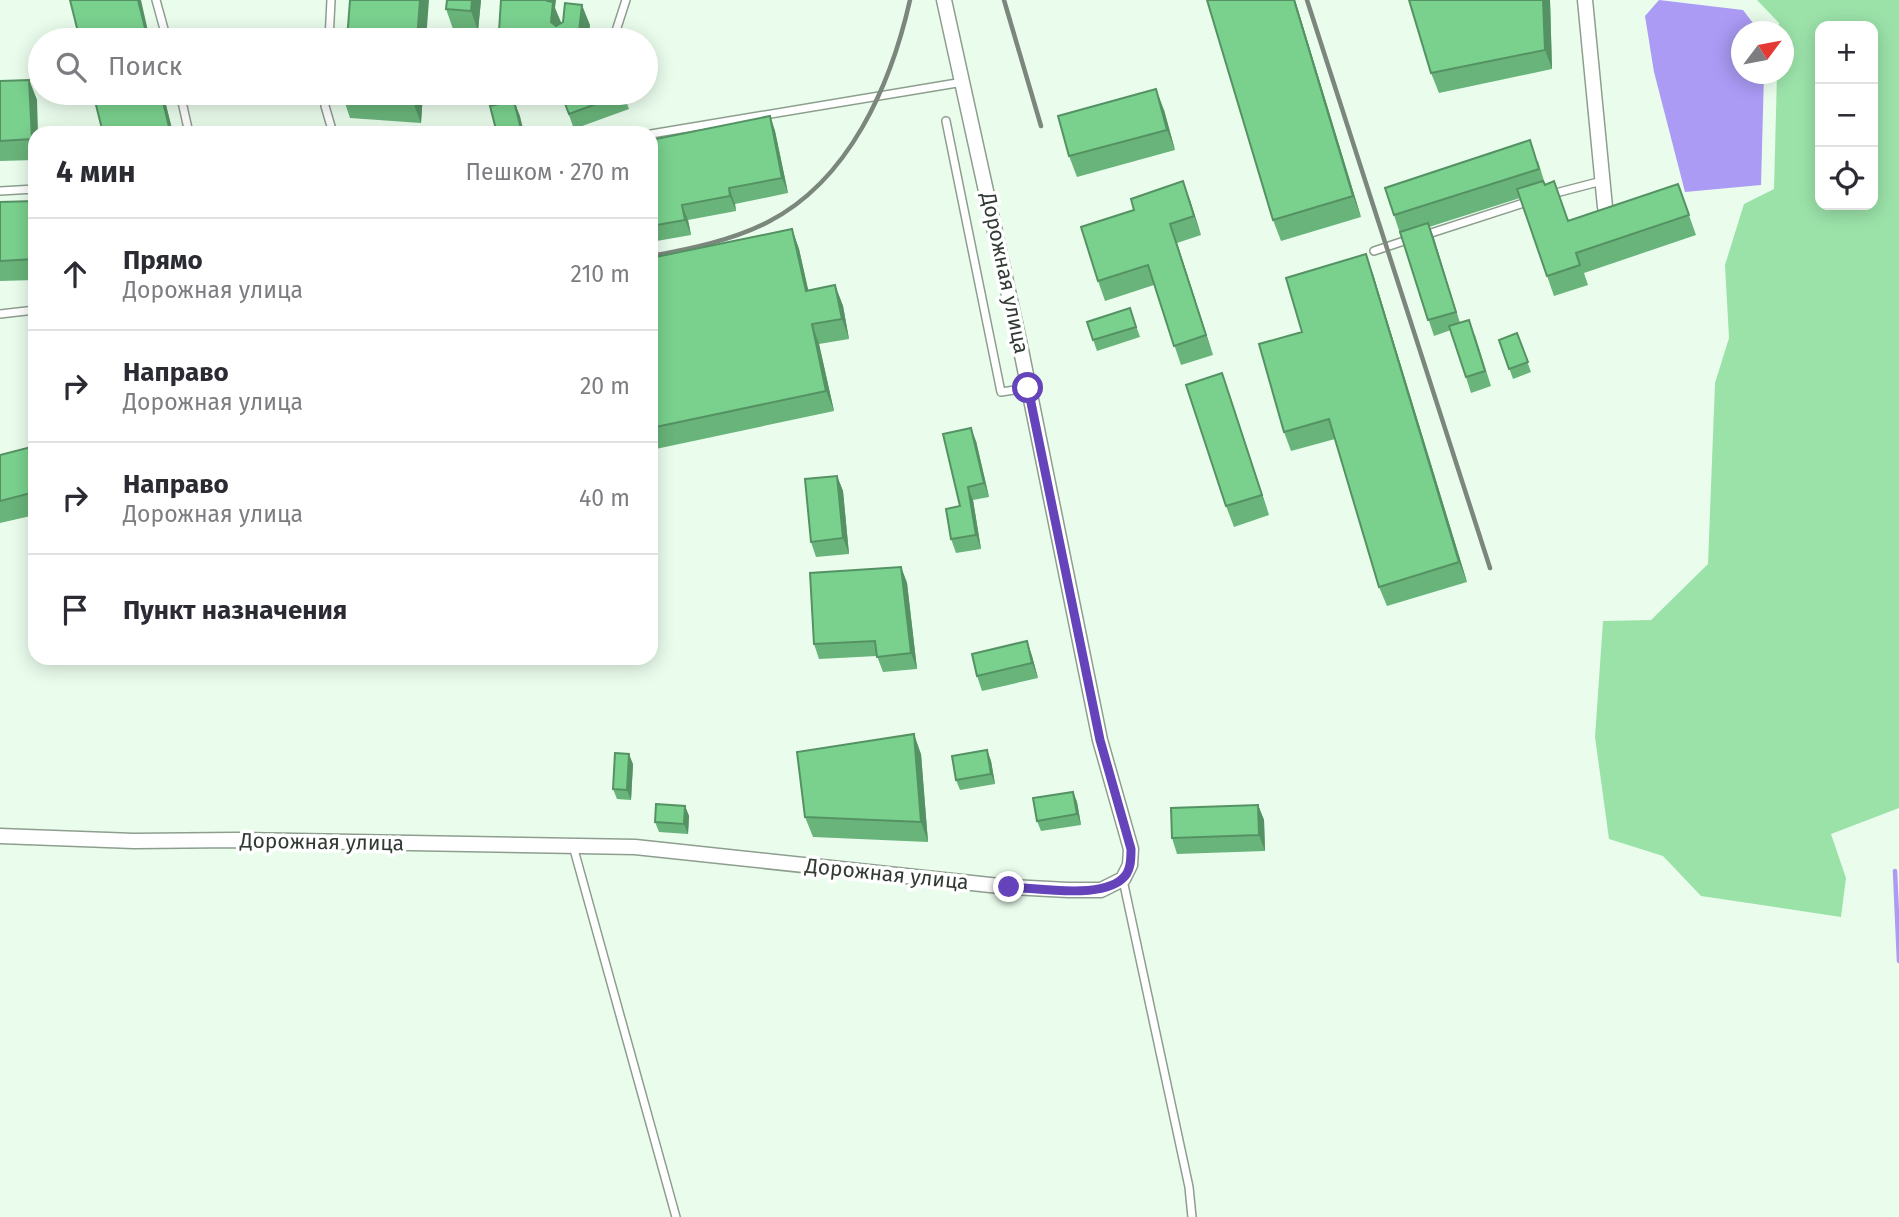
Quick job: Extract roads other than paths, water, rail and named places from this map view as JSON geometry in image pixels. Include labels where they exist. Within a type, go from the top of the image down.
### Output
[{"type":"street","name":"Дорожная улица","points":[[0,836],[134,841],[236,840],[635,847],[1009,887],[1101,890],[1123,879],[1130,865],[1131,849],[1100,740],[964,82],[944,0]]},
{"type":"street","points":[[1585,0],[1605,207]]},
{"type":"lane","points":[[156,0],[164,28]]},
{"type":"lane","points":[[330,28],[331,0]]},
{"type":"lane","points":[[616,28],[626,0]]},
{"type":"lane","points":[[658,133],[964,82]]},
{"type":"lane","points":[[183,105],[187,126]]},
{"type":"lane","points":[[325,105],[330,126]]},
{"type":"lane","points":[[947,121],[1001,392],[1028,388]]},
{"type":"lane","points":[[1374,251],[1558,192],[1602,181]]},
{"type":"lane","points":[[0,191],[28,189]]},
{"type":"lane","points":[[0,314],[28,311]]},
{"type":"lane","points":[[573,846],[676,1217]]},
{"type":"lane","points":[[1123,879],[1189,1187],[1192,1217]]},
{"type":"waterway","points":[[1895,871],[1899,961]]},
{"type":"railway","points":[[658,255],[711,243],[755,228],[797,204],[822,181],[863,127],[891,64],[910,0]]},
{"type":"railway","points":[[1004,0],[1041,126]]},
{"type":"railway","points":[[1307,0],[1490,568]]}]
